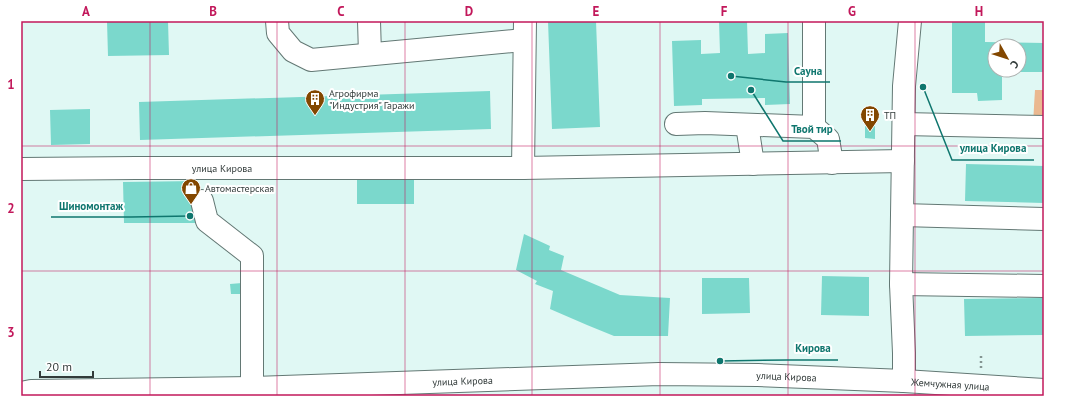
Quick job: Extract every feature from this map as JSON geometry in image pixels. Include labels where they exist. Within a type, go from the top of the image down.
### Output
[{"type":"street","points":[[277,21],[278,34],[293,51],[311,60],[370,54],[524,30],[523,168]]},
{"type":"street","points":[[369,21],[370,54]]},
{"type":"street","points":[[814,21],[814,127]]},
{"type":"street","points":[[904,382],[901,284],[904,86],[910,21]]},
{"type":"street","points":[[676,124],[747,124],[814,127],[828,139],[832,163]]},
{"type":"street","points":[[747,124],[753,164]]},
{"type":"street","points":[[904,124],[1044,127]]},
{"type":"street","name":"улица Кирова","points":[[21,169],[136,175],[903,161]]},
{"type":"street","points":[[202,201],[207,221],[252,256],[252,388]]},
{"type":"street","points":[[902,215],[1044,219]]},
{"type":"street","points":[[901,284],[1044,286]]},
{"type":"street","name":"улица Кирова","points":[[21,393],[31,391],[252,388],[659,374],[758,375],[904,382]]},
{"type":"street","name":"Жемчужная улица","points":[[904,382],[1044,390]]},
{"type":"shaded area","points":[[1035,90],[1044,90],[1044,123],[1033,123]]},
{"type":"building","points":[[107,21],[168,21],[169,55],[108,56]]},
{"type":"building","points":[[548,21],[596,21],[600,127],[552,129]]},
{"type":"building","points":[[719,21],[747,21],[748,54],[765,53],[765,34],[788,33],[790,104],[765,105],[765,98],[702,99],[702,105],[674,106],[672,41],[701,40],[701,54],[720,53]]},
{"type":"building","points":[[952,21],[985,21],[985,42],[987,42],[987,78],[1002,78],[1002,100],[978,101],[977,93],[952,93]]},
{"type":"building","points":[[1027,43],[1044,43],[1044,72],[1027,72]]},
{"type":"building","name":"Агрофирма \"Индустрия\" Гаражи","points":[[490,91],[491,129],[140,140],[139,102]]},
{"type":"building","points":[[90,109],[90,144],[51,145],[50,110]]},
{"type":"building","name":"ТП","points":[[865,125],[875,126],[875,139],[865,138]]},
{"type":"building","points":[[966,164],[1044,166],[1044,203],[965,201]]},
{"type":"building","points":[[357,179],[414,179],[414,204],[357,204]]},
{"type":"building","points":[[197,181],[197,223],[124,223],[123,182]]},
{"type":"building","points":[[524,234],[550,246],[549,250],[564,256],[561,270],[620,295],[670,298],[668,336],[614,336],[550,309],[553,291],[535,284],[537,281],[516,270]]},
{"type":"building","points":[[822,276],[869,277],[869,316],[821,315]]},
{"type":"building","points":[[702,278],[749,278],[750,313],[702,314]]},
{"type":"building","points":[[242,283],[242,294],[231,294],[230,284]]},
{"type":"building","points":[[1044,298],[1044,335],[965,336],[964,299]]},
{"type":"place","name":"Сауна","points":[[731,76]]},
{"type":"place","name":"улица Кирова","points":[[923,87]]},
{"type":"place","name":"Твой тир","points":[[751,90]]},
{"type":"place","name":"Агрофирма \"Индустрия\" Гаражи","points":[[315,116]]},
{"type":"place","name":"ТП","points":[[870,132]]},
{"type":"place","name":"Автомастерская","points":[[191,205]]},
{"type":"place","name":"Шиномонтаж","points":[[190,216]]},
{"type":"place","name":"Кирова","points":[[720,361]]}]
